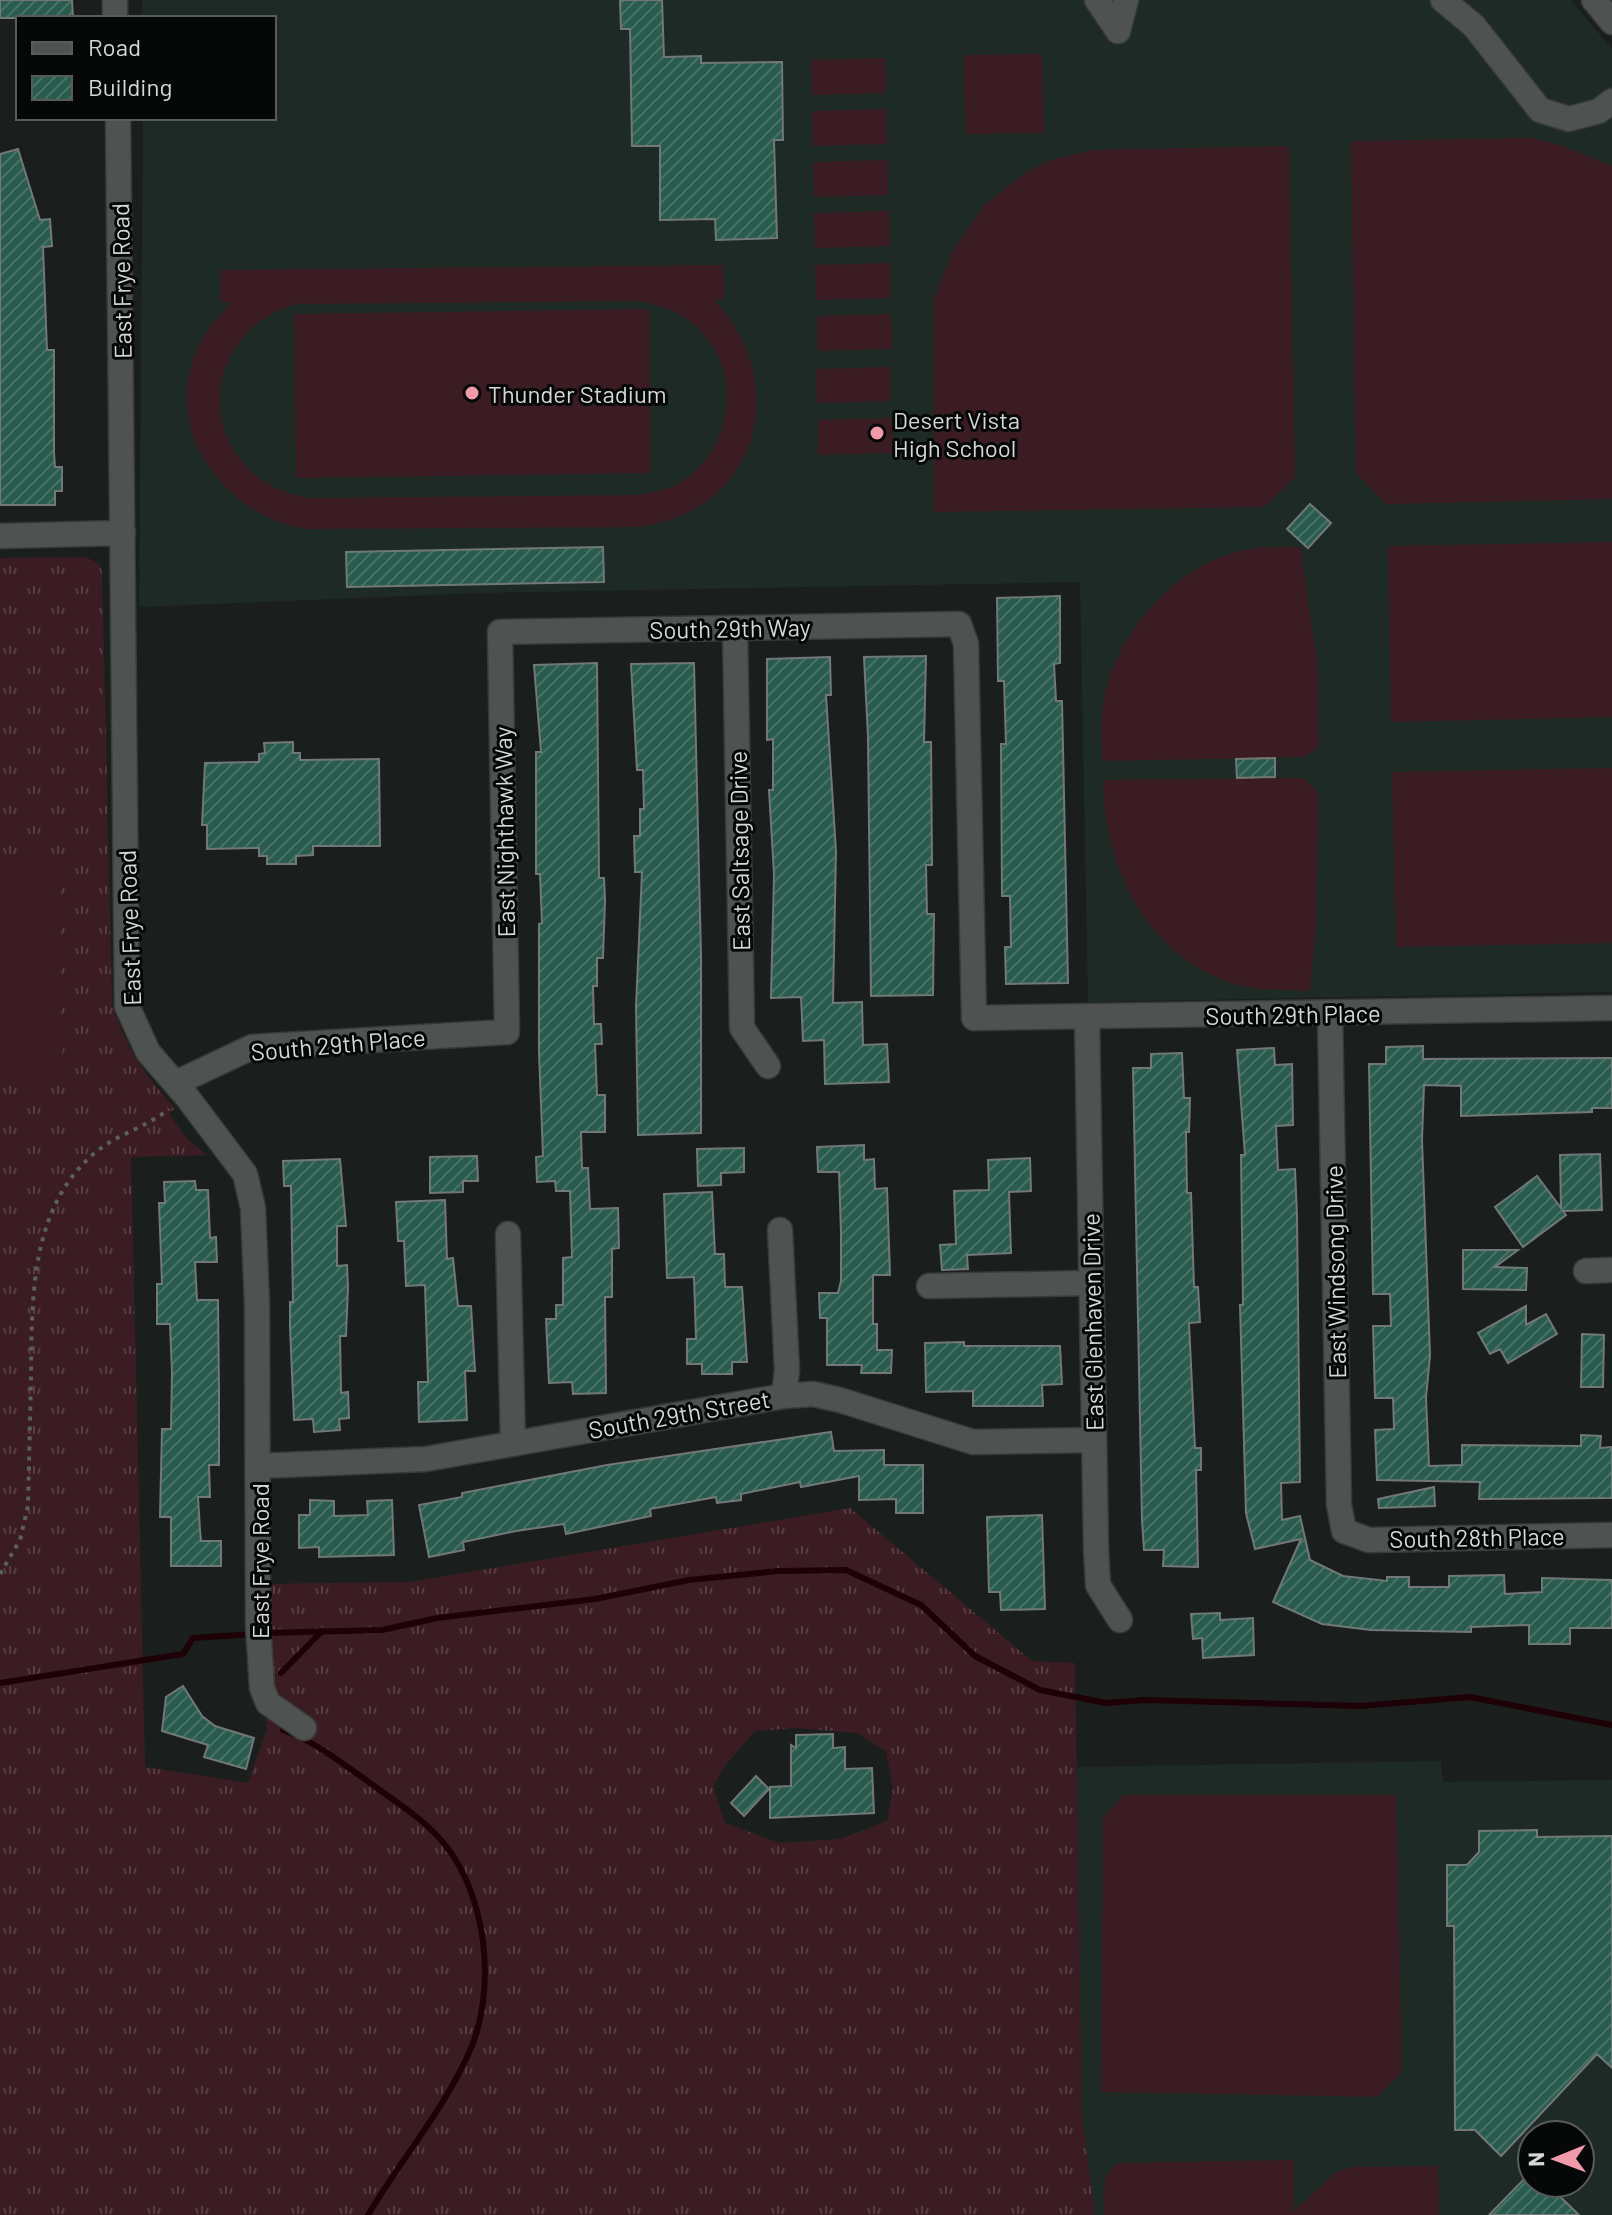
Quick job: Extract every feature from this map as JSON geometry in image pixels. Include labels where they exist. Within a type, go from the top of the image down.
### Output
[{"type":"street","points":[[1097,0],[1118,31],[1126,0]]},
{"type":"street","points":[[1443,0],[1474,26],[1540,110],[1569,119],[1599,111],[1612,101]]},
{"type":"street","points":[[1594,0],[1612,22]]},
{"type":"street","name":"East Frye Road","points":[[118,120],[127,1006],[148,1052],[176,1083],[245,1174],[253,1208],[259,1466],[258,1634],[262,1688],[268,1703],[304,1728]]},
{"type":"street","points":[[0,536],[123,533]]},
{"type":"street","name":"South 29th Way","points":[[500,632],[959,624],[966,644],[974,1018]]},
{"type":"street","name":"East Saltsage Drive","points":[[735,628],[742,1028],[768,1066]]},
{"type":"street","name":"East Nighthawk Way","points":[[500,632],[507,1032]]},
{"type":"street","name":"South 29th Place","points":[[974,1018],[1612,1008]]},
{"type":"street","name":"East Windsong Drive","points":[[1330,1013],[1339,1505],[1344,1531]]},
{"type":"street","name":"East Glenhaven Drive","points":[[1087,1018],[1098,1585],[1120,1620]]},
{"type":"street","name":"South 29th Place","points":[[176,1083],[252,1047],[507,1032]]},
{"type":"street","points":[[780,1230],[787,1370],[784,1396]]},
{"type":"street","points":[[508,1234],[513,1444]]},
{"type":"street","points":[[1586,1271],[1612,1270]]},
{"type":"street","points":[[929,1286],[1091,1283]]},
{"type":"street","name":"South 29th Street","points":[[259,1466],[386,1463],[784,1396],[813,1394],[973,1442],[1094,1440]]},
{"type":"street","name":"South 28th Place","points":[[1344,1531],[1369,1540],[1612,1535]]},
{"type":"path","points":[[0,1574],[20,1540],[28,1506],[33,1278],[44,1233],[66,1186],[96,1151],[153,1122],[169,1109]]},
{"type":"shaded area","name":"Desert Vista High School","points":[[142,0],[1571,0],[1612,49],[1612,992],[1088,1002],[1080,582],[481,593],[139,607],[143,120],[276,120],[276,16],[142,16]]},
{"type":"shaded area","points":[[1441,1761],[1443,1782],[1612,1780],[1612,2215],[1095,2215],[1082,2115],[1075,1767]]},
{"type":"green space","points":[[1042,54],[1044,133],[965,134],[964,55]]},
{"type":"green space","points":[[885,58],[886,93],[812,95],[811,60]]},
{"type":"green space","points":[[886,109],[887,144],[813,146],[812,111]]},
{"type":"green space","points":[[1531,138],[1560,145],[1612,166],[1612,499],[1386,504],[1356,473],[1351,141]]},
{"type":"green space","points":[[1289,146],[1295,477],[1264,507],[933,512],[933,302],[953,251],[984,205],[1027,172],[1054,159],[1094,150]]},
{"type":"green space","points":[[887,160],[888,195],[814,197],[813,162]]},
{"type":"green space","points":[[889,211],[890,246],[815,248],[814,213]]},
{"type":"green space","points":[[890,263],[891,298],[816,300],[815,265]]},
{"type":"green space","points":[[723,265],[725,298],[714,300],[739,333],[753,369],[756,405],[750,440],[735,472],[711,498],[678,517],[637,527],[306,529],[274,520],[246,504],[222,483],[204,458],[192,430],[187,399],[191,368],[204,336],[231,303],[220,302],[221,270]],"holes":[[[639,301],[673,311],[691,322],[708,339],[719,359],[725,381],[726,404],[714,448],[700,467],[666,489],[639,495],[308,498],[271,486],[244,465],[227,437],[220,406],[224,375],[237,345],[261,321],[296,304]]]},
{"type":"green space","name":"Thunder Stadium","points":[[649,309],[651,473],[296,478],[294,314]]},
{"type":"green space","points":[[891,314],[892,349],[817,351],[817,316]]},
{"type":"green space","points":[[890,367],[891,401],[817,403],[816,369]]},
{"type":"green space","points":[[892,418],[893,453],[818,455],[818,420]]},
{"type":"green space","points":[[1612,542],[1612,717],[1391,722],[1388,546]]},
{"type":"green space","points":[[1300,547],[1317,660],[1319,747],[1304,757],[1102,761],[1102,715],[1110,676],[1132,631],[1148,611],[1184,577],[1205,564],[1236,552]]},
{"type":"green space","points":[[86,557],[99,564],[102,571],[112,1004],[137,1060],[175,1108],[169,1114],[188,1140],[207,1155],[131,1157],[145,1767],[248,1783],[267,1729],[262,1688],[258,1584],[410,1582],[850,1508],[1032,1661],[1075,1663],[1082,2115],[1095,2215],[0,2215],[0,558]],"holes":[[[796,1728],[857,1733],[886,1751],[893,1788],[887,1821],[841,1839],[779,1843],[725,1823],[713,1787],[723,1768],[755,1731]]]},
{"type":"green space","points":[[1612,768],[1612,943],[1396,947],[1392,772]]},
{"type":"green space","points":[[1304,778],[1318,792],[1316,927],[1310,991],[1251,988],[1218,978],[1190,963],[1167,944],[1147,922],[1132,897],[1119,869],[1111,840],[1103,780]]},
{"type":"green space","points":[[0,852],[60,874],[59,980],[63,1050],[59,1067],[51,1077],[32,1084],[0,1081]]},
{"type":"green space","points":[[1123,1795],[1396,1795],[1402,2072],[1377,2097],[1101,2092],[1103,1818]]},
{"type":"green space","points":[[1294,2160],[1293,2212],[1336,2172],[1353,2167],[1438,2166],[1439,2215],[1104,2215],[1105,2178],[1116,2163]]},
{"type":"building","points":[[0,0],[72,0],[73,16],[0,18]]},
{"type":"building","points":[[620,0],[662,0],[664,57],[701,56],[701,63],[782,62],[783,140],[774,140],[777,238],[716,240],[715,219],[660,220],[660,146],[632,146],[630,29],[621,29]]},
{"type":"building","points":[[18,149],[40,220],[50,219],[52,246],[43,247],[47,350],[54,350],[55,467],[62,467],[62,491],[55,491],[55,505],[0,505],[0,154]]},
{"type":"building","points":[[1310,504],[1331,523],[1308,548],[1287,529]]},
{"type":"building","points":[[603,547],[604,582],[347,587],[346,552]]},
{"type":"building","points":[[1060,596],[1060,663],[1054,664],[1056,701],[1062,701],[1068,983],[1006,984],[1005,947],[1011,947],[1010,896],[1002,896],[1001,744],[1006,744],[1004,681],[998,681],[997,598]]},
{"type":"building","points":[[926,656],[924,742],[931,742],[932,865],[926,865],[927,914],[934,914],[933,995],[871,996],[864,657]]},
{"type":"building","points":[[830,657],[831,695],[826,695],[836,851],[833,1003],[862,1002],[863,1045],[887,1044],[889,1082],[825,1084],[824,1040],[803,1041],[801,997],[771,998],[774,874],[769,790],[773,790],[773,739],[767,740],[767,659]]},
{"type":"building","points":[[597,663],[599,878],[604,878],[605,900],[603,958],[597,958],[597,986],[593,986],[594,1024],[601,1024],[602,1044],[595,1044],[597,1095],[605,1095],[605,1132],[581,1132],[582,1168],[588,1168],[590,1209],[618,1208],[619,1248],[612,1249],[612,1297],[605,1297],[606,1393],[573,1394],[572,1382],[549,1383],[546,1319],[556,1319],[556,1305],[563,1305],[563,1258],[572,1257],[570,1191],[556,1191],[555,1181],[537,1182],[536,1157],[543,1156],[539,1052],[539,924],[542,923],[540,874],[536,874],[536,752],[541,752],[534,665]]},
{"type":"building","points":[[694,663],[701,956],[701,1133],[638,1135],[636,1007],[642,872],[635,872],[634,836],[640,836],[640,809],[644,809],[643,770],[637,770],[631,664]]},
{"type":"building","points":[[293,742],[293,753],[300,753],[300,760],[379,759],[380,846],[313,846],[313,855],[296,856],[296,864],[267,864],[267,856],[259,856],[259,848],[207,849],[207,825],[202,825],[205,763],[259,762],[259,754],[265,753],[264,743]]},
{"type":"building","points":[[1275,758],[1275,777],[1237,778],[1236,759]]},
{"type":"building","points":[[1423,1046],[1423,1059],[1612,1058],[1612,1108],[1592,1108],[1592,1112],[1461,1116],[1461,1086],[1424,1085],[1422,1140],[1430,1355],[1426,1398],[1429,1466],[1462,1465],[1462,1445],[1581,1446],[1581,1435],[1601,1436],[1600,1448],[1612,1447],[1612,1498],[1479,1499],[1480,1482],[1377,1480],[1375,1430],[1394,1429],[1393,1398],[1375,1398],[1373,1326],[1391,1326],[1390,1294],[1373,1294],[1369,1064],[1386,1064],[1386,1047]]},
{"type":"building","points":[[1274,1048],[1275,1065],[1292,1064],[1293,1125],[1276,1126],[1278,1170],[1295,1169],[1297,1216],[1300,1482],[1281,1483],[1282,1520],[1300,1516],[1310,1560],[1343,1576],[1387,1581],[1387,1577],[1409,1577],[1409,1587],[1449,1587],[1449,1576],[1504,1575],[1505,1594],[1542,1592],[1542,1578],[1612,1580],[1612,1628],[1570,1628],[1570,1644],[1529,1644],[1529,1625],[1471,1627],[1471,1632],[1371,1630],[1322,1624],[1273,1602],[1301,1539],[1255,1549],[1246,1513],[1240,1305],[1243,1305],[1241,1155],[1245,1155],[1237,1050]]},
{"type":"building","points":[[1182,1053],[1184,1098],[1190,1098],[1189,1132],[1186,1132],[1187,1193],[1191,1193],[1194,1287],[1198,1287],[1200,1322],[1189,1323],[1195,1448],[1201,1448],[1201,1470],[1196,1470],[1198,1567],[1163,1566],[1164,1550],[1144,1550],[1142,1520],[1133,1068],[1151,1068],[1151,1054]]},
{"type":"building","points":[[864,1145],[864,1160],[874,1159],[875,1189],[887,1188],[890,1275],[873,1275],[873,1324],[877,1324],[877,1350],[892,1350],[891,1373],[861,1373],[862,1365],[827,1365],[827,1318],[820,1318],[819,1293],[838,1293],[841,1281],[841,1232],[839,1172],[818,1172],[817,1147]]},
{"type":"building","points":[[744,1148],[744,1172],[721,1173],[721,1185],[698,1186],[697,1149]]},
{"type":"building","points":[[1600,1154],[1602,1210],[1563,1211],[1566,1215],[1523,1247],[1495,1207],[1537,1176],[1561,1208],[1560,1155]]},
{"type":"building","points":[[477,1156],[478,1181],[463,1181],[463,1192],[430,1193],[430,1157]]},
{"type":"building","points":[[1030,1158],[1031,1191],[1009,1192],[1011,1253],[967,1255],[968,1269],[942,1270],[940,1245],[956,1244],[954,1191],[989,1190],[988,1160]]},
{"type":"building","points":[[340,1159],[346,1226],[337,1226],[337,1266],[347,1265],[348,1287],[346,1336],[340,1336],[341,1393],[348,1392],[349,1418],[339,1419],[340,1430],[314,1432],[313,1419],[294,1420],[290,1327],[290,1302],[293,1302],[291,1186],[284,1186],[283,1161]]},
{"type":"building","points":[[195,1181],[196,1190],[208,1190],[210,1238],[216,1237],[217,1262],[195,1262],[197,1300],[218,1300],[219,1465],[209,1465],[210,1497],[198,1497],[200,1530],[201,1541],[221,1541],[221,1566],[171,1566],[171,1517],[160,1517],[162,1429],[171,1429],[172,1372],[170,1324],[157,1324],[157,1284],[162,1284],[159,1203],[165,1203],[164,1182]]},
{"type":"building","points":[[712,1192],[715,1254],[724,1254],[725,1287],[742,1287],[747,1362],[732,1362],[732,1374],[702,1374],[702,1364],[687,1364],[687,1339],[696,1339],[694,1277],[667,1278],[664,1194]]},
{"type":"building","points":[[445,1200],[447,1259],[453,1258],[458,1306],[471,1306],[475,1371],[465,1371],[467,1420],[419,1422],[418,1382],[428,1382],[425,1285],[406,1286],[404,1241],[398,1241],[396,1202]]},
{"type":"building","points":[[1463,1250],[1518,1250],[1495,1267],[1527,1268],[1526,1290],[1463,1289]]},
{"type":"building","points":[[1526,1306],[1526,1325],[1546,1314],[1557,1334],[1508,1363],[1500,1349],[1490,1354],[1478,1333]]},
{"type":"building","points":[[1582,1334],[1604,1335],[1603,1387],[1581,1387]]},
{"type":"building","points":[[964,1342],[964,1346],[1060,1346],[1062,1384],[1042,1385],[1043,1406],[973,1406],[973,1391],[926,1392],[925,1343]]},
{"type":"building","points":[[831,1432],[834,1451],[884,1450],[884,1465],[923,1465],[923,1513],[896,1513],[896,1499],[859,1500],[859,1476],[801,1487],[800,1482],[741,1494],[741,1500],[717,1503],[716,1497],[650,1509],[651,1516],[566,1534],[564,1524],[516,1531],[463,1542],[464,1550],[429,1557],[419,1505],[462,1497],[462,1493],[607,1465]]},
{"type":"building","points":[[1434,1487],[1435,1506],[1379,1508],[1378,1499]]},
{"type":"building","points":[[310,1500],[334,1501],[334,1516],[368,1515],[367,1501],[392,1500],[394,1555],[319,1557],[319,1547],[299,1548],[299,1515],[310,1515]]},
{"type":"building","points":[[1042,1515],[1045,1609],[1001,1610],[1000,1592],[989,1592],[987,1517]]},
{"type":"building","points":[[1220,1613],[1220,1620],[1253,1618],[1254,1655],[1203,1658],[1202,1638],[1193,1639],[1191,1614]]},
{"type":"building","points":[[183,1686],[202,1716],[215,1726],[254,1738],[246,1769],[204,1757],[208,1745],[162,1731],[166,1697]]},
{"type":"building","points":[[833,1734],[833,1748],[845,1747],[845,1769],[872,1768],[874,1813],[770,1818],[770,1787],[791,1786],[791,1745],[796,1748],[796,1735]]},
{"type":"building","points":[[756,1776],[769,1789],[744,1816],[731,1803]]},
{"type":"building","points":[[1537,1830],[1537,1837],[1612,1836],[1612,2068],[1597,2054],[1536,2119],[1516,2119],[1516,2140],[1501,2156],[1475,2130],[1455,2130],[1454,1926],[1447,1926],[1447,1865],[1467,1865],[1479,1852],[1479,1831]]},
{"type":"building","points":[[1516,2187],[1516,2199],[1562,2199],[1579,2215],[1489,2215]]},
{"type":"waterway","points":[[265,1633],[382,1630],[437,1618],[595,1599],[689,1580],[778,1571],[846,1570],[921,1605],[975,1656],[1040,1690],[1106,1703],[1144,1700],[1361,1706],[1470,1697],[1612,1725]]},
{"type":"waterway","points":[[281,1673],[322,1631]]},
{"type":"waterway","points":[[0,1683],[183,1654],[193,1638],[254,1634]]},
{"type":"waterway","points":[[283,1730],[326,1752],[428,1827],[446,1846],[460,1868],[479,1919],[485,1976],[477,2031],[458,2076],[368,2215]]},
{"type":"place","name":"Thunder Stadium","points":[[472,393]]},
{"type":"place","name":"Desert Vista High School","points":[[877,433]]}]
